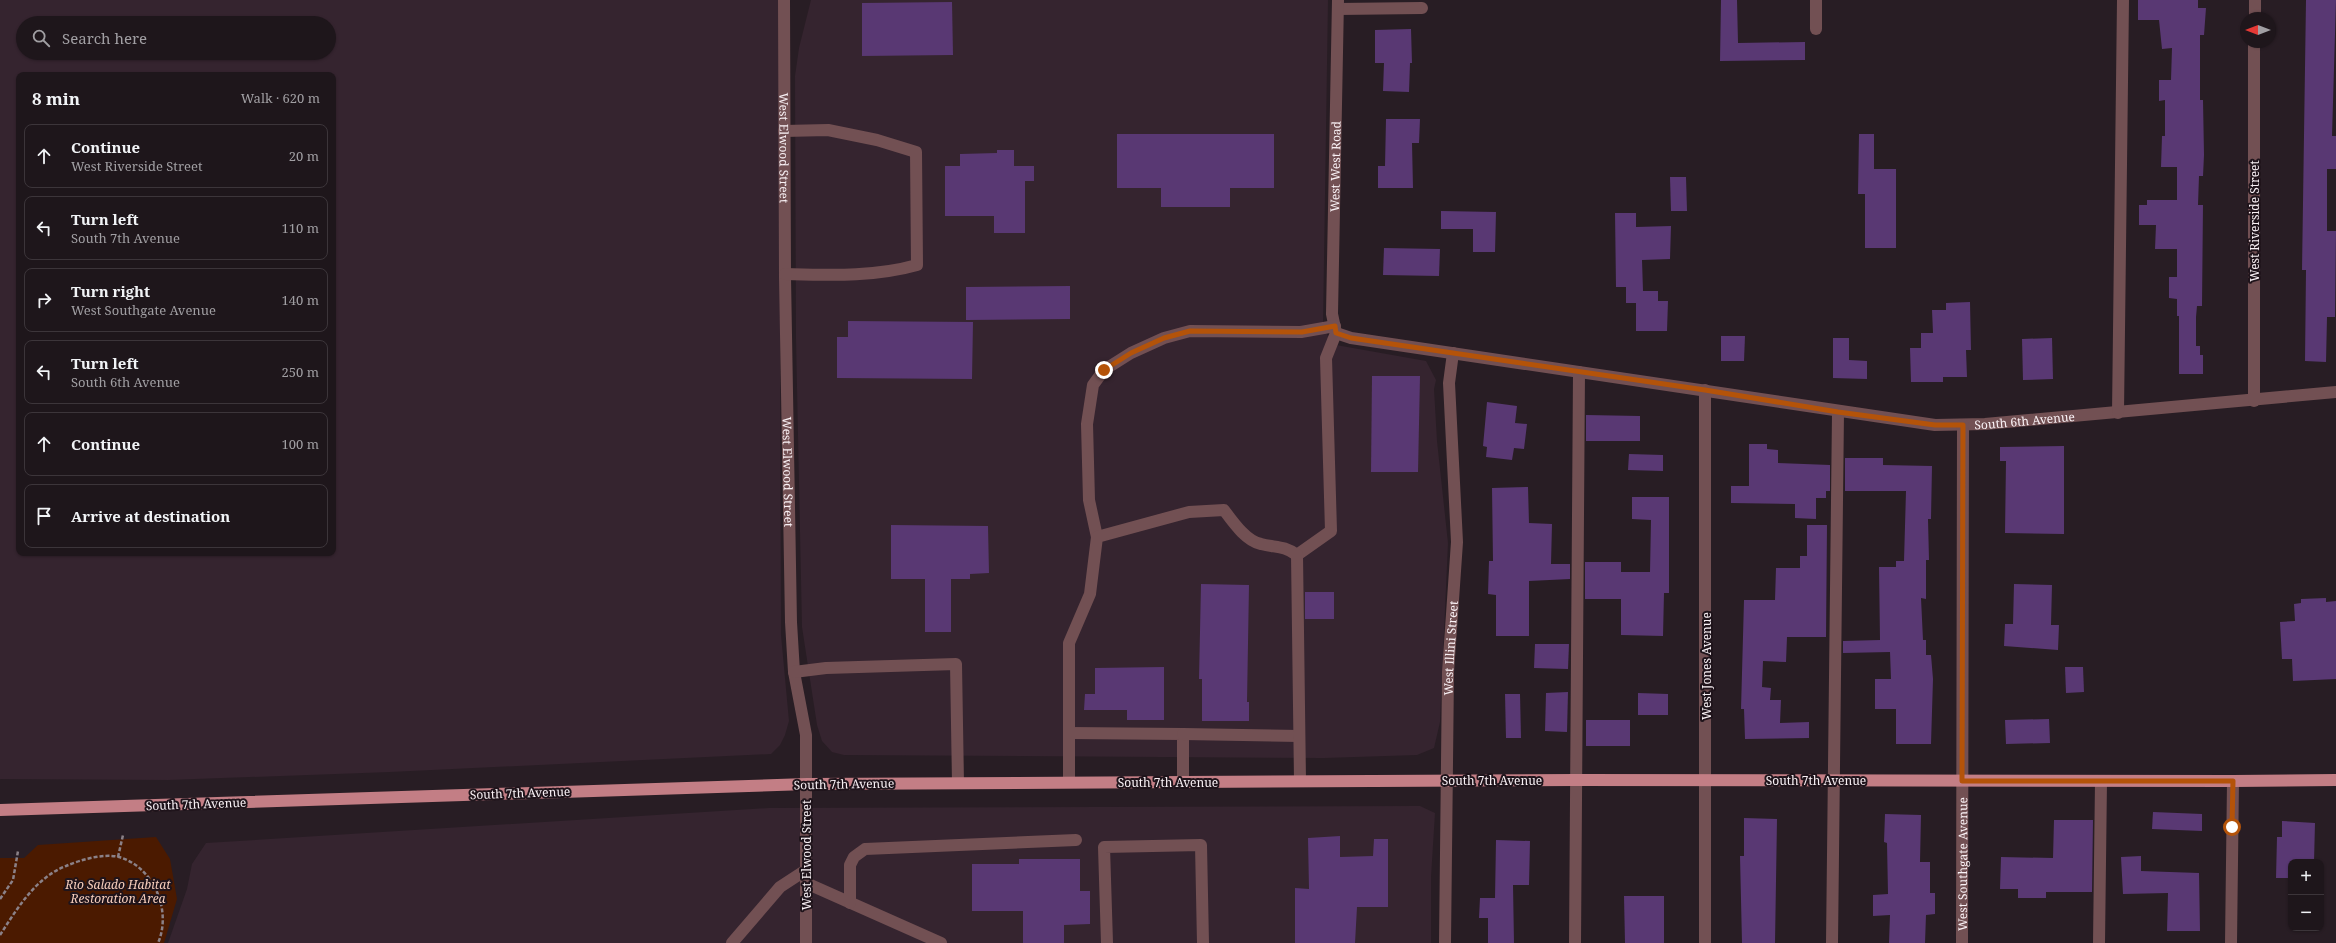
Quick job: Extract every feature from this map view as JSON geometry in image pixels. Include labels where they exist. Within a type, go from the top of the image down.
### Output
[{"type":"main road","name":"South 7th Avenue","points":[[0,810],[807,784],[1445,780],[2336,780]]},
{"type":"street","name":"West Elwood Street","points":[[784,0],[785,274],[794,672],[806,735],[806,943]]},
{"type":"street","points":[[1816,0],[1816,30]]},
{"type":"street","points":[[2118,412],[2123,0]]},
{"type":"street","points":[[2254,12],[2255,0]]},
{"type":"street","points":[[1338,5],[1422,8]]},
{"type":"street","name":"West West Road","points":[[1336,329],[1332,314],[1338,5]]},
{"type":"street","name":"West Riverside Street","points":[[2254,48],[2254,401]]},
{"type":"street","points":[[784,131],[828,130],[877,140],[916,152],[917,265],[895,271],[827,275],[785,274]]},
{"type":"street","points":[[1069,782],[1069,643],[1090,594],[1097,537],[1089,500],[1087,424],[1093,385],[1104,370],[1131,353],[1164,338],[1190,331],[1302,332],[1336,329],[1326,358],[1331,531],[1297,555]]},
{"type":"street","name":"South 6th Avenue","points":[[1336,329],[1351,338],[1705,390],[1838,412],[1935,425],[1963,425],[2254,401],[2336,392]]},
{"type":"street","name":"West Illini Street","points":[[1445,943],[1445,780],[1448,740],[1448,672],[1457,542],[1449,383],[1453,353]]},
{"type":"street","points":[[1575,943],[1579,372]]},
{"type":"street","name":"West Jones Avenue","points":[[1705,390],[1705,943]]},
{"type":"street","points":[[1832,943],[1838,412]]},
{"type":"street","name":"West Southgate Avenue","points":[[1962,943],[1963,425]]},
{"type":"street","points":[[1097,537],[1121,533],[1189,512],[1224,510],[1240,531],[1259,544],[1286,547],[1297,555]]},
{"type":"street","points":[[1297,555],[1300,781]]},
{"type":"street","points":[[794,672],[826,668],[956,664],[958,783]]},
{"type":"street","points":[[1069,733],[1299,736]]},
{"type":"street","points":[[1183,734],[1183,782]]},
{"type":"street","points":[[2099,943],[2101,781]]},
{"type":"street","points":[[2231,943],[2233,781]]},
{"type":"street","points":[[850,903],[850,865],[854,856],[865,849],[1076,840]]},
{"type":"street","points":[[1107,943],[1104,847],[1200,845],[1202,943]]},
{"type":"street","points":[[732,943],[780,887],[806,870]]},
{"type":"street","points":[[806,883],[941,943]]},
{"type":"path","points":[[118,857],[123,835]]},
{"type":"path","points":[[0,899],[13,880],[18,851]]},
{"type":"path","points":[[0,935],[19,906],[41,881],[65,866],[91,858],[118,857],[140,866],[156,889],[163,916],[163,931],[158,943]]},
{"type":"shaded area","points":[[0,0],[779,0],[781,635],[789,721],[780,745],[771,754],[390,772],[168,780],[0,779]]},
{"type":"shaded area","points":[[811,0],[1328,0],[1323,325],[1329,339],[1336,345],[1426,361],[1436,380],[1434,389],[1437,441],[1448,543],[1440,722],[1434,748],[1417,755],[1324,758],[844,755],[832,752],[822,741],[817,725],[802,627],[796,339],[795,76],[799,48]]},
{"type":"shaded area","points":[[1420,806],[1435,813],[1431,877],[1431,943],[168,943],[187,889],[192,864],[206,843],[769,808]]},
{"type":"green space","name":"Rio Salado Habitat Restoration Area","points":[[156,837],[170,859],[177,899],[164,943],[0,943],[0,858],[24,858],[38,845]]},
{"type":"building","points":[[1721,0],[1737,0],[1738,43],[1805,42],[1805,60],[1720,61]]},
{"type":"building","points":[[2138,0],[2198,0],[2198,8],[2206,8],[2204,35],[2200,35],[2200,100],[2203,100],[2204,155],[2203,176],[2199,176],[2198,205],[2203,205],[2202,306],[2197,306],[2196,317],[2196,346],[2200,346],[2200,355],[2203,355],[2203,374],[2179,374],[2179,316],[2177,316],[2177,299],[2169,298],[2169,277],[2177,277],[2177,249],[2155,249],[2156,225],[2139,225],[2139,205],[2147,205],[2147,200],[2177,200],[2177,167],[2161,167],[2162,136],[2165,136],[2165,100],[2159,101],[2159,80],[2171,80],[2172,48],[2162,49],[2159,20],[2138,20]]},
{"type":"building","points":[[2306,0],[2336,0],[2332,136],[2336,136],[2336,169],[2327,169],[2327,231],[2336,231],[2335,317],[2327,317],[2326,362],[2305,361],[2306,270],[2302,270]]},
{"type":"building","points":[[952,2],[953,55],[862,56],[862,3]]},
{"type":"building","points":[[1411,29],[1412,63],[1410,63],[1409,92],[1383,91],[1384,63],[1375,63],[1375,30]]},
{"type":"building","points":[[1386,119],[1420,119],[1419,143],[1412,143],[1413,188],[1378,188],[1378,166],[1385,166]]},
{"type":"building","points":[[1117,134],[1274,134],[1274,188],[1230,188],[1230,207],[1161,207],[1161,188],[1117,188]]},
{"type":"building","points":[[1859,134],[1874,134],[1874,169],[1896,169],[1896,248],[1865,248],[1865,194],[1858,194]]},
{"type":"building","points":[[997,150],[1014,150],[1014,166],[1034,166],[1034,181],[1025,181],[1025,233],[994,233],[994,216],[945,216],[945,166],[960,166],[960,154],[997,153]]},
{"type":"building","points":[[1670,177],[1686,177],[1687,211],[1671,211]]},
{"type":"building","points":[[1441,211],[1496,212],[1495,252],[1473,252],[1473,229],[1441,229]]},
{"type":"building","points":[[1615,213],[1636,213],[1636,227],[1671,226],[1670,259],[1642,260],[1643,291],[1658,291],[1658,301],[1668,301],[1667,331],[1636,331],[1636,303],[1626,303],[1626,287],[1616,287]]},
{"type":"building","points":[[1384,248],[1440,249],[1439,276],[1383,275]]},
{"type":"building","points":[[1070,286],[1070,319],[966,320],[966,287]]},
{"type":"building","points":[[1970,302],[1971,350],[1966,350],[1967,377],[1943,377],[1943,382],[1911,382],[1910,348],[1921,348],[1921,333],[1933,333],[1932,310],[1946,310],[1946,303]]},
{"type":"building","points":[[848,321],[973,322],[972,379],[837,378],[837,337],[848,337]]},
{"type":"building","points":[[1721,336],[1745,336],[1744,361],[1721,361]]},
{"type":"building","points":[[1833,338],[1849,338],[1849,360],[1867,361],[1867,379],[1833,378]]},
{"type":"building","points":[[2052,338],[2053,379],[2023,380],[2022,339]]},
{"type":"building","points":[[1372,376],[1420,376],[1418,472],[1371,472]]},
{"type":"building","points":[[1487,402],[1517,406],[1515,423],[1527,424],[1524,449],[1514,448],[1512,460],[1486,457],[1487,447],[1483,446]]},
{"type":"building","points":[[1586,415],[1640,416],[1640,441],[1586,441]]},
{"type":"building","points":[[1749,444],[1767,444],[1767,449],[1778,450],[1778,463],[1830,465],[1830,491],[1826,491],[1826,498],[1816,498],[1816,519],[1795,518],[1795,504],[1731,503],[1731,486],[1749,486]]},
{"type":"building","points":[[2064,446],[2064,534],[2005,533],[2006,461],[2000,461],[2000,447]]},
{"type":"building","points":[[1629,454],[1663,455],[1663,471],[1628,470]]},
{"type":"building","points":[[1845,458],[1883,458],[1883,465],[1932,466],[1931,519],[1928,519],[1929,560],[1926,560],[1926,599],[1921,598],[1923,640],[1926,640],[1926,655],[1931,655],[1933,679],[1931,744],[1896,744],[1896,709],[1875,709],[1875,679],[1891,679],[1890,652],[1843,653],[1843,641],[1880,640],[1879,567],[1896,567],[1896,561],[1904,561],[1906,491],[1845,491]]},
{"type":"building","points":[[1528,487],[1529,523],[1552,524],[1551,564],[1570,564],[1570,579],[1529,581],[1529,636],[1496,636],[1496,595],[1488,594],[1489,561],[1493,561],[1492,488]]},
{"type":"building","points":[[1632,497],[1669,497],[1669,593],[1664,593],[1663,636],[1621,635],[1621,599],[1585,599],[1585,562],[1621,562],[1621,572],[1650,572],[1651,520],[1632,519]]},
{"type":"building","points":[[891,525],[988,526],[989,573],[970,574],[970,579],[951,579],[951,632],[925,632],[925,579],[891,579]]},
{"type":"building","points":[[1807,525],[1827,525],[1826,637],[1787,637],[1786,662],[1763,661],[1762,687],[1771,688],[1770,700],[1781,700],[1780,723],[1809,722],[1809,738],[1745,739],[1744,709],[1741,709],[1744,600],[1775,600],[1776,568],[1800,568],[1800,556],[1807,556]]},
{"type":"building","points":[[1201,584],[1249,585],[1247,702],[1249,702],[1249,721],[1202,721],[1202,679],[1199,679]]},
{"type":"building","points":[[2014,584],[2052,585],[2051,625],[2059,625],[2058,650],[2004,646],[2005,624],[2013,624]]},
{"type":"building","points":[[1305,592],[1334,592],[1334,619],[1305,619]]},
{"type":"building","points":[[2326,598],[2326,602],[2336,601],[2336,679],[2293,681],[2292,659],[2282,659],[2280,622],[2295,621],[2294,604],[2301,603],[2301,599]]},
{"type":"building","points":[[1535,644],[1569,644],[1568,669],[1534,668]]},
{"type":"building","points":[[1164,667],[1164,720],[1127,720],[1127,710],[1084,710],[1085,694],[1095,694],[1095,668]]},
{"type":"building","points":[[2065,667],[2083,667],[2084,692],[2066,693]]},
{"type":"building","points":[[1568,692],[1567,732],[1545,731],[1546,693]]},
{"type":"building","points":[[1638,693],[1668,694],[1668,715],[1638,715]]},
{"type":"building","points":[[1505,694],[1520,694],[1521,738],[1506,738]]},
{"type":"building","points":[[2049,719],[2050,743],[2006,744],[2005,720]]},
{"type":"building","points":[[1586,720],[1630,720],[1630,746],[1586,746]]},
{"type":"building","points":[[2153,812],[2202,814],[2202,831],[2152,829]]},
{"type":"building","points":[[1885,814],[1921,815],[1920,862],[1930,862],[1930,893],[1935,893],[1935,914],[1926,915],[1925,943],[1889,943],[1890,915],[1873,916],[1873,895],[1888,894],[1887,843],[1884,842]]},
{"type":"building","points":[[1744,818],[1777,819],[1775,943],[1742,943],[1740,856],[1744,856]]},
{"type":"building","points":[[2054,820],[2093,820],[2092,892],[2046,892],[2046,898],[2018,898],[2018,889],[2000,889],[2001,857],[2053,858]]},
{"type":"building","points":[[2282,821],[2315,823],[2314,859],[2288,859],[2288,878],[2276,878],[2277,837],[2282,837]]},
{"type":"building","points":[[1340,836],[1340,857],[1373,856],[1374,839],[1388,839],[1388,907],[1357,907],[1355,943],[1295,943],[1295,888],[1309,889],[1308,838]]},
{"type":"building","points":[[1496,840],[1530,841],[1529,885],[1513,885],[1514,943],[1488,943],[1488,918],[1479,918],[1480,898],[1495,898]]},
{"type":"building","points":[[2141,856],[2141,871],[2199,873],[2200,931],[2167,931],[2168,893],[2123,894],[2121,857]]},
{"type":"building","points":[[1019,859],[1080,859],[1080,891],[1090,891],[1090,924],[1064,925],[1064,943],[1023,943],[1023,911],[972,911],[972,864],[1019,864]]},
{"type":"building","points":[[1624,896],[1664,896],[1664,943],[1625,943]]},
{"type":"route","points":[[1104,370],[1131,353],[1164,338],[1190,331],[1302,332],[1335,326],[1336,333],[1351,338],[1705,390],[1838,412],[1935,425],[1963,425],[1962,781],[2233,781],[2232,827]]}]
